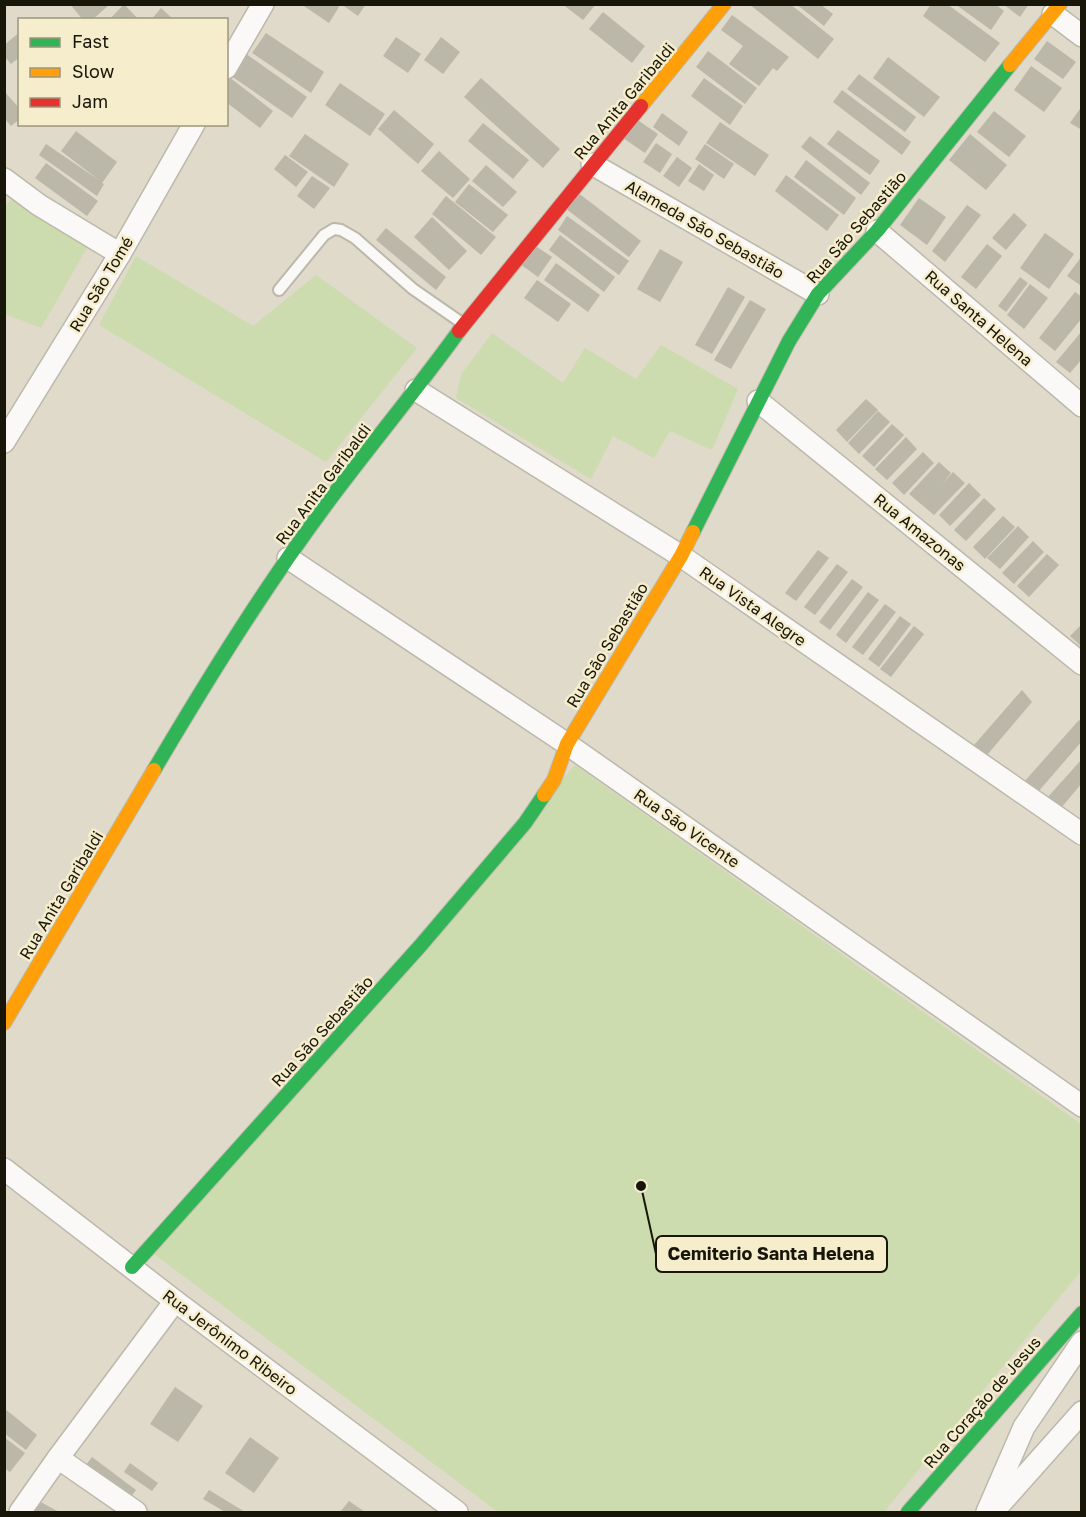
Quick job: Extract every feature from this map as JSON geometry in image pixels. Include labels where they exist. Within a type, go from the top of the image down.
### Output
[{"type":"street","points":[[228,64],[262,4]]},
{"type":"street","name":"Rua Anita Garibaldi","points":[[4,1023],[246,619],[288,558],[464,324],[724,4]]},
{"type":"street","points":[[1056,9],[1082,36]]},
{"type":"street","name":"Rua São Sebastião","points":[[132,1267],[500,855],[525,824],[554,780],[567,744],[681,556],[758,400],[789,341],[818,294],[877,231],[1056,9]]},
{"type":"street","name":"Rua São Tomé","points":[[4,442],[120,254],[193,126]]},
{"type":"street","name":"Alameda São Sebastião","points":[[592,164],[818,294]]},
{"type":"street","points":[[4,178],[39,205],[120,254]]},
{"type":"street","name":"Rua Santa Helena","points":[[877,231],[1082,406]]},
{"type":"street","name":"Rua Vista Alegre","points":[[416,390],[681,556],[1082,834]]},
{"type":"street","name":"Rua Amazonas","points":[[758,400],[1082,664]]},
{"type":"street","name":"Rua São Vicente","points":[[288,558],[567,744],[1082,1106]]},
{"type":"street","name":"Rua Jerônimo Ribeiro","points":[[4,1169],[175,1301],[457,1512]]},
{"type":"street","points":[[20,1512],[175,1301]]},
{"type":"street","name":"Rua Coração de Jesus","points":[[908,1512],[1082,1313]]},
{"type":"street","points":[[987,1512],[1024,1427],[1082,1342]]},
{"type":"street","points":[[993,1512],[1082,1412]]},
{"type":"street","points":[[58,1458],[136,1512]]},
{"type":"lane","points":[[279,290],[324,234],[334,229],[341,230],[355,238],[431,303],[464,324]]},
{"type":"green space","points":[[12,200],[88,246],[41,328],[5,314],[4,206]]},
{"type":"green space","points":[[136,256],[253,326],[316,275],[417,348],[326,462],[99,325]]},
{"type":"green space","points":[[492,333],[563,383],[585,348],[636,379],[661,345],[738,389],[712,450],[670,431],[654,458],[613,436],[591,479],[456,398],[461,375]]},
{"type":"green space","points":[[575,765],[1081,1124],[1081,1271],[884,1512],[498,1512],[146,1248]]},
{"type":"building","points":[[70,4],[110,4],[94,18],[81,18]]},
{"type":"building","points":[[124,4],[137,18],[111,18]]},
{"type":"building","points":[[301,4],[335,4],[339,7],[329,23]]},
{"type":"building","points":[[341,4],[366,4],[358,16]]},
{"type":"building","points":[[562,4],[596,4],[583,20]]},
{"type":"building","points":[[749,4],[790,4],[834,39],[818,59]]},
{"type":"building","points":[[796,4],[820,4],[833,14],[824,26]]},
{"type":"building","points":[[931,4],[947,4],[1000,43],[985,62],[923,16]]},
{"type":"building","points":[[955,4],[995,4],[1004,11],[991,30]]},
{"type":"building","points":[[1003,4],[1029,4],[1020,17]]},
{"type":"building","points":[[161,8],[172,18],[153,18]]},
{"type":"building","points":[[603,12],[645,46],[632,63],[589,29]]},
{"type":"building","points":[[732,15],[789,57],[777,71],[773,68],[759,86],[729,64],[743,46],[721,30]]},
{"type":"building","points":[[266,33],[324,72],[311,93],[252,53]]},
{"type":"building","points":[[18,34],[18,59],[11,64],[4,56],[4,45]]},
{"type":"building","points":[[396,37],[421,54],[408,73],[383,56]]},
{"type":"building","points":[[441,37],[460,52],[443,74],[424,60]]},
{"type":"building","points":[[1047,41],[1076,62],[1063,79],[1034,59]]},
{"type":"building","points":[[242,51],[307,97],[292,118],[228,72]]},
{"type":"building","points":[[708,51],[757,88],[745,104],[696,67]]},
{"type":"building","points":[[888,57],[940,97],[924,117],[873,78]]},
{"type":"building","points":[[1031,66],[1062,88],[1044,112],[1014,90]]},
{"type":"building","points":[[859,74],[916,117],[905,132],[847,89]]},
{"type":"building","points":[[228,78],[273,111],[260,128],[228,104]]},
{"type":"building","points":[[481,78],[560,149],[543,168],[464,97]]},
{"type":"building","points":[[704,78],[743,106],[730,125],[691,96]]},
{"type":"building","points":[[340,83],[385,114],[370,136],[325,105]]},
{"type":"building","points":[[842,90],[911,142],[902,155],[833,102]]},
{"type":"building","points":[[4,91],[18,107],[18,121],[11,126],[4,118]]},
{"type":"building","points":[[1082,106],[1082,130],[1070,123]]},
{"type":"building","points":[[394,110],[434,144],[418,164],[378,129]]},
{"type":"building","points":[[994,111],[1026,136],[1009,157],[977,132]]},
{"type":"building","points":[[662,113],[688,132],[679,146],[653,127]]},
{"type":"building","points":[[636,119],[658,134],[645,153],[623,138]]},
{"type":"building","points":[[720,122],[769,155],[755,176],[706,143]]},
{"type":"building","points":[[483,123],[529,160],[513,179],[468,141]]},
{"type":"building","points":[[838,130],[880,161],[870,175],[827,144]]},
{"type":"building","points":[[76,131],[117,162],[102,183],[104,184],[97,196],[39,155],[46,144],[99,180],[61,151]]},
{"type":"building","points":[[305,134],[349,164],[334,187],[289,156]]},
{"type":"building","points":[[970,134],[1007,165],[986,190],[949,160]]},
{"type":"building","points":[[810,136],[870,183],[861,195],[801,147]]},
{"type":"building","points":[[656,143],[672,154],[660,173],[643,162]]},
{"type":"building","points":[[705,144],[734,164],[724,179],[695,159]]},
{"type":"building","points":[[439,151],[470,179],[453,198],[421,171]]},
{"type":"building","points":[[285,155],[308,172],[296,187],[274,169]]},
{"type":"building","points":[[677,157],[692,168],[679,187],[663,176]]},
{"type":"building","points":[[806,160],[856,198],[844,215],[794,177]]},
{"type":"building","points":[[46,163],[98,201],[87,216],[35,178]]},
{"type":"building","points":[[699,164],[714,175],[704,191],[688,181]]},
{"type":"building","points":[[486,165],[517,192],[503,207],[472,181]]},
{"type":"building","points":[[786,175],[839,215],[827,231],[775,191]]},
{"type":"building","points":[[312,176],[330,188],[314,209],[297,196]]},
{"type":"building","points":[[469,184],[508,215],[493,232],[455,202]]},
{"type":"building","points":[[577,192],[641,241],[629,257],[565,208]]},
{"type":"building","points":[[446,196],[496,237],[481,255],[432,214]]},
{"type":"building","points":[[919,198],[946,217],[927,245],[900,225]]},
{"type":"building","points":[[967,205],[981,215],[945,262],[932,251]]},
{"type":"building","points":[[1014,213],[1027,225],[1006,250],[992,238]]},
{"type":"building","points":[[567,216],[629,261],[619,275],[558,230]]},
{"type":"building","points":[[432,217],[467,251],[449,270],[414,237]]},
{"type":"building","points":[[386,228],[446,277],[436,290],[376,240]]},
{"type":"building","points":[[1045,233],[1074,254],[1049,289],[1020,268]]},
{"type":"building","points":[[560,235],[615,277],[604,292],[549,250]]},
{"type":"building","points":[[987,244],[1002,256],[976,289],[961,277]]},
{"type":"building","points":[[534,245],[552,257],[538,277],[520,264]]},
{"type":"building","points":[[660,249],[683,262],[660,302],[637,289]]},
{"type":"building","points":[[1082,256],[1082,283],[1080,285],[1067,276]]},
{"type":"building","points":[[556,263],[600,295],[588,312],[544,280]]},
{"type":"building","points":[[1020,277],[1028,283],[1006,312],[998,306]]},
{"type":"building","points":[[537,280],[571,304],[558,322],[524,298]]},
{"type":"building","points":[[1030,284],[1048,298],[1024,329],[1007,315]]},
{"type":"building","points":[[728,287],[745,297],[712,354],[695,345]]},
{"type":"building","points":[[1075,292],[1082,297],[1082,318],[1055,351],[1039,338]]},
{"type":"building","points":[[750,300],[766,309],[731,369],[714,360]]},
{"type":"building","points":[[1082,331],[1082,359],[1070,373],[1056,362]]},
{"type":"building","points":[[866,399],[878,410],[847,442],[836,430]]},
{"type":"building","points":[[878,411],[890,422],[859,454],[848,443]]},
{"type":"building","points":[[892,424],[904,435],[874,467],[862,456]]},
{"type":"building","points":[[906,437],[917,449],[887,480],[875,469]]},
{"type":"building","points":[[923,452],[934,463],[904,495],[892,483]]},
{"type":"building","points":[[939,462],[951,473],[942,484],[953,472],[965,483],[934,515],[909,494]]},
{"type":"building","points":[[969,483],[981,495],[950,526],[939,515]]},
{"type":"building","points":[[984,498],[996,509],[966,541],[954,530]]},
{"type":"building","points":[[1003,516],[1015,527],[985,559],[973,547]]},
{"type":"building","points":[[1018,526],[1029,537],[1000,569],[987,558]]},
{"type":"building","points":[[1033,541],[1044,552],[1014,584],[1002,573]]},
{"type":"building","points":[[818,550],[829,558],[796,601],[785,593]]},
{"type":"building","points":[[1047,554],[1059,565],[1029,597],[1017,586]]},
{"type":"building","points":[[837,564],[848,572],[815,615],[804,607]]},
{"type":"building","points":[[852,579],[863,587],[830,630],[819,622]]},
{"type":"building","points":[[868,592],[879,600],[846,643],[836,635]]},
{"type":"building","points":[[885,604],[896,612],[863,655],[852,647]]},
{"type":"building","points":[[900,616],[911,624],[879,667],[868,659]]},
{"type":"building","points":[[1082,624],[1082,647],[1070,636]]},
{"type":"building","points":[[914,626],[924,634],[891,677],[880,669]]},
{"type":"building","points":[[1022,690],[1032,702],[982,761],[968,752]]},
{"type":"building","points":[[1079,720],[1082,723],[1082,741],[1038,792],[1024,782]]},
{"type":"building","points":[[1082,759],[1082,783],[1061,808],[1047,798]]},
{"type":"building","points":[[175,1387],[203,1406],[178,1442],[150,1424]]},
{"type":"building","points":[[4,1408],[37,1435],[26,1450],[4,1433]]},
{"type":"building","points":[[4,1437],[25,1453],[10,1472],[4,1468]]},
{"type":"building","points":[[250,1437],[279,1458],[254,1493],[225,1473]]},
{"type":"building","points":[[92,1457],[136,1490],[127,1502],[83,1469]]},
{"type":"building","points":[[130,1463],[158,1483],[152,1491],[124,1472]]},
{"type":"building","points":[[209,1490],[245,1512],[225,1512],[203,1499]]},
{"type":"building","points":[[37,1500],[59,1512],[30,1512]]},
{"type":"building","points":[[349,1501],[365,1512],[340,1512]]},
{"type":"traffic: fast","points":[[693,532],[789,341],[818,294],[877,231],[1010,65]]},
{"type":"traffic: fast","points":[[154,770],[217,666],[284,564],[331,498],[459,331]]},
{"type":"traffic: fast","points":[[132,1267],[421,945],[525,823],[544,795]]},
{"type":"traffic: fast","points":[[908,1512],[1082,1313]]},
{"type":"traffic: slow","points":[[641,106],[724,4]]},
{"type":"traffic: slow","points":[[1010,65],[1060,4]]},
{"type":"traffic: slow","points":[[544,795],[554,780],[567,744],[681,556],[693,532]]},
{"type":"traffic: slow","points":[[4,1023],[154,770]]},
{"type":"traffic: jam","points":[[459,331],[641,106]]},
{"type":"place","name":"Cemiterio Santa Helena","points":[[641,1186]]}]
